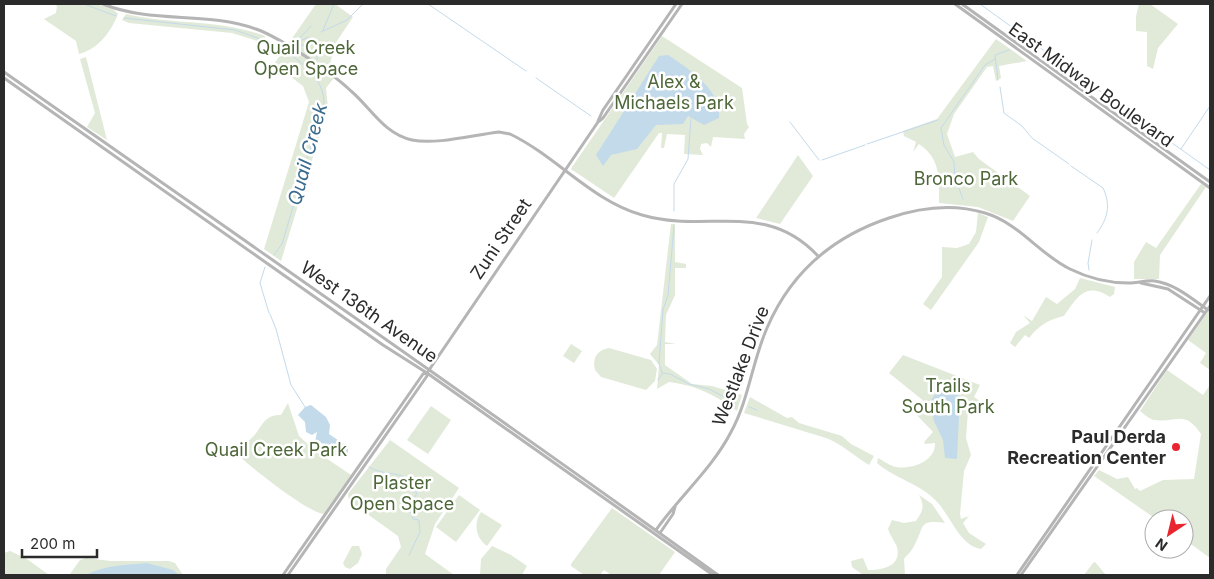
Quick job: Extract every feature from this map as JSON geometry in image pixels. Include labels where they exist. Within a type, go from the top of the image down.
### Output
[{"type":"main road","points":[[103,4],[135,14],[234,23],[268,34],[346,86],[383,125],[396,135],[422,141],[504,132],[518,138],[612,202],[638,214],[664,220],[764,223],[793,234],[818,256]]},
{"type":"main road","name":"Zuni Street","points":[[288,575],[423,374],[428,371],[598,122],[603,110],[676,4]]},
{"type":"main road","name":"Zuni Street","points":[[598,122],[603,118],[682,4]]},
{"type":"main road","name":"East Midway Boulevard","points":[[955,4],[1210,188]]},
{"type":"main road","name":"East Midway Boulevard","points":[[962,4],[1210,182]]},
{"type":"main road","name":"West 136th Avenue","points":[[4,72],[655,532]]},
{"type":"main road","name":"West 136th Avenue","points":[[4,78],[383,345],[428,371]]},
{"type":"main road","name":"Westlake Drive","points":[[659,535],[676,507],[730,434],[742,410],[770,320],[797,279],[818,256],[844,237],[872,224],[916,210],[956,207],[984,212],[1004,221],[1051,257],[1078,273],[1108,281],[1141,282],[1168,289],[1206,312]]},
{"type":"main road","points":[[1017,575],[1210,296]]},
{"type":"main road","points":[[1021,575],[1210,306]]},
{"type":"main road","points":[[1137,410],[1135,407],[1144,392]]},
{"type":"main road","name":"West 136th Avenue","points":[[490,415],[573,472],[713,575]]},
{"type":"main road","name":"Zuni Street","points":[[283,575],[364,462]]},
{"type":"main road","points":[[568,472],[573,472]]},
{"type":"main road","name":"Westlake Drive","points":[[655,532],[670,510],[676,507]]},
{"type":"main road","name":"West 136th Avenue","points":[[659,535],[718,575]]},
{"type":"green space","points":[[79,3],[98,5],[113,10],[118,14],[112,27],[103,39],[86,52],[79,54],[76,41],[44,19],[56,13],[57,6],[54,4]]},
{"type":"green space","name":"Quail Creek Open Space","points":[[316,4],[335,4],[353,17],[335,44],[330,64],[325,71],[334,78],[326,88],[328,108],[281,261],[264,249],[309,102],[303,86],[274,64]]},
{"type":"green space","points":[[1139,4],[1150,4],[1178,24],[1158,48],[1153,69],[1147,66],[1147,32],[1136,31],[1136,16]]},
{"type":"green space","points":[[126,14],[161,20],[231,27],[265,36],[264,43],[232,33],[129,23],[122,20]]},
{"type":"green space","name":"Alex & Michaels Park","points":[[662,36],[742,88],[749,127],[744,134],[745,139],[713,137],[711,147],[707,143],[701,144],[700,149],[703,155],[684,154],[685,135],[667,134],[664,148],[661,148],[662,133],[659,133],[614,198],[571,169]]},
{"type":"green space","name":"Bronco Park","points":[[996,39],[1027,61],[999,66],[1001,78],[996,81],[993,66],[987,67],[954,114],[947,134],[955,157],[973,152],[979,159],[1030,196],[1013,221],[978,207],[939,203],[938,177],[935,163],[919,144],[913,152],[916,142],[904,136],[903,131],[937,119]]},
{"type":"green space","points":[[86,57],[107,140],[87,127],[95,113],[80,59]]},
{"type":"green space","points":[[798,155],[813,176],[780,224],[756,218]]},
{"type":"green space","points":[[1201,184],[1206,187],[1160,255],[1159,279],[1134,279],[1134,262],[1146,242],[1156,248]]},
{"type":"green space","points":[[978,213],[988,217],[979,242],[931,310],[923,304],[942,277],[942,247],[957,248],[969,244],[976,232]]},
{"type":"green space","points":[[671,224],[675,224],[675,262],[686,264],[686,268],[675,268],[675,295],[666,315],[665,342],[676,344],[665,344],[665,365],[692,384],[712,386],[742,395],[737,411],[713,395],[697,388],[669,382],[657,389],[659,365],[650,354],[657,345]]},
{"type":"green space","points":[[1080,278],[1115,287],[1114,294],[1110,297],[1102,292],[1088,291],[1083,293],[1064,316],[1044,324],[1029,338],[1025,335],[1015,347],[1010,343],[1016,332],[1030,323],[1023,315],[1032,321],[1046,297],[1057,304],[1075,289]]},
{"type":"green space","points":[[1210,309],[1210,370],[1200,363],[1206,353],[1188,340]]},
{"type":"green space","points":[[571,344],[582,351],[574,363],[563,356]]},
{"type":"green space","points":[[609,348],[651,360],[657,369],[655,381],[646,390],[601,377],[595,370],[595,358],[601,351]]},
{"type":"green space","name":"Trails South Park","points":[[903,355],[980,385],[974,397],[983,403],[981,407],[971,404],[968,411],[966,438],[971,455],[964,471],[960,514],[961,519],[969,516],[963,523],[969,533],[986,544],[981,549],[967,543],[932,496],[884,469],[877,463],[878,458],[889,465],[902,468],[909,467],[922,463],[932,455],[934,449],[935,443],[925,444],[924,442],[933,432],[914,412],[925,413],[927,408],[925,402],[889,373]]},
{"type":"green space","points":[[1167,370],[1203,395],[1210,385],[1210,558],[1194,546],[1194,509],[1144,509],[1144,511],[1094,476],[1099,470],[1117,479],[1128,477],[1135,489],[1137,488],[1140,491],[1163,480],[1194,479],[1201,434],[1195,426],[1185,419],[1154,420],[1148,418],[1140,411]]},
{"type":"green space","points":[[750,397],[787,418],[792,417],[799,423],[842,436],[851,444],[874,456],[869,465],[826,438],[744,413]]},
{"type":"green space","name":"Quail Creek Park","points":[[288,403],[299,436],[314,450],[351,475],[324,514],[290,496],[230,447],[248,441],[265,420],[274,415],[281,415]]},
{"type":"green space","points":[[431,406],[451,420],[428,454],[407,440]]},
{"type":"green space","name":"Plaster Open Space","points":[[390,440],[459,488],[435,524],[425,554],[454,575],[386,575],[386,569],[401,547],[398,536],[349,501],[348,494]]},
{"type":"green space","points":[[459,495],[480,510],[456,542],[436,527]]},
{"type":"green space","points":[[919,495],[932,504],[945,523],[930,522],[923,526],[913,548],[904,559],[905,575],[863,575],[852,567],[851,561],[863,558],[868,570],[884,568],[893,563],[898,554],[897,547],[888,529],[892,520],[904,523],[916,521],[922,508]]},
{"type":"green space","points":[[612,508],[675,552],[659,575],[611,575],[604,570],[600,575],[584,575],[571,566]]},
{"type":"green space","points":[[481,512],[502,525],[487,546],[480,539],[476,526]]},
{"type":"green space","points":[[352,546],[359,546],[362,554],[358,563],[350,569],[345,567],[343,563]]},
{"type":"green space","points":[[492,546],[511,555],[527,566],[522,575],[480,575],[481,559]]},
{"type":"green space","points":[[10,551],[27,559],[49,575],[4,575],[4,553]]},
{"type":"green space","points":[[86,558],[111,561],[169,561],[175,563],[183,575],[60,575],[70,574],[80,560]]},
{"type":"green space","points":[[1095,562],[1106,575],[1084,575],[1093,563]]},
{"type":"water","points":[[668,55],[694,74],[710,89],[719,108],[719,118],[704,125],[688,116],[683,124],[656,125],[637,149],[611,155],[603,166],[596,155],[659,56]]},
{"type":"water","points":[[940,388],[967,399],[959,416],[957,459],[945,458],[943,440],[933,419],[935,408],[931,400]]},
{"type":"water","points":[[311,405],[326,417],[330,425],[329,434],[348,447],[348,453],[332,456],[325,444],[315,442],[317,432],[312,435],[306,432],[305,422],[298,415],[305,407]]},
{"type":"water","points":[[147,563],[173,570],[179,575],[86,575],[108,567]]},
{"type":"waterway","name":"Quail Creek","points":[[84,4],[116,16]]},
{"type":"waterway","points":[[323,30],[334,4]]},
{"type":"waterway","points":[[321,32],[347,20],[363,4]]},
{"type":"waterway","points":[[428,4],[526,71]]},
{"type":"waterway","points":[[980,4],[1111,99]]},
{"type":"waterway","name":"Quail Creek","points":[[124,18],[235,30],[263,40]]},
{"type":"waterway","points":[[1014,28],[1017,24]]},
{"type":"waterway","points":[[309,37],[295,43],[311,26]]},
{"type":"waterway","name":"Quail Creek","points":[[272,43],[298,60],[313,74],[319,83],[324,102],[282,244],[274,255]]},
{"type":"waterway","points":[[295,43],[305,46]]},
{"type":"waterway","points":[[315,48],[330,51]]},
{"type":"waterway","points":[[317,49],[317,60]]},
{"type":"waterway","points":[[998,80],[995,55],[1009,50]]},
{"type":"waterway","points":[[963,199],[955,178],[954,162],[944,145],[941,128],[985,65],[995,59]]},
{"type":"waterway","points":[[536,78],[591,116]]},
{"type":"waterway","points":[[1000,87],[1004,113],[1022,126],[1032,138],[1069,164]]},
{"type":"waterway","points":[[1116,103],[1210,170]]},
{"type":"waterway","points":[[1181,149],[1210,106]]},
{"type":"waterway","points":[[674,211],[674,184],[688,159],[691,118]]},
{"type":"waterway","points":[[867,144],[938,120]]},
{"type":"waterway","points":[[790,122],[819,160]]},
{"type":"waterway","points":[[822,160],[865,145]]},
{"type":"waterway","points":[[1071,166],[1103,188],[1108,206],[1104,222],[1097,233]]},
{"type":"waterway","points":[[674,226],[668,295],[663,310],[659,363],[662,373],[670,374],[689,384],[709,389],[736,403]]},
{"type":"waterway","points":[[1089,270],[1088,263],[1092,240]]},
{"type":"waterway","name":"Quail Creek","points":[[265,267],[260,283],[269,313]]},
{"type":"waterway","name":"Quail Creek","points":[[270,314],[291,385],[305,407]]},
{"type":"waterway","points":[[658,380],[662,374]]},
{"type":"waterway","points":[[749,407],[757,410]]},
{"type":"waterway","name":"Quail Creek","points":[[369,467],[405,477],[411,490],[417,493],[409,508],[413,519],[419,520],[420,532],[409,555]]},
{"type":"place","name":"Paul Derda Recreation Center","points":[[1176,447]]}]
